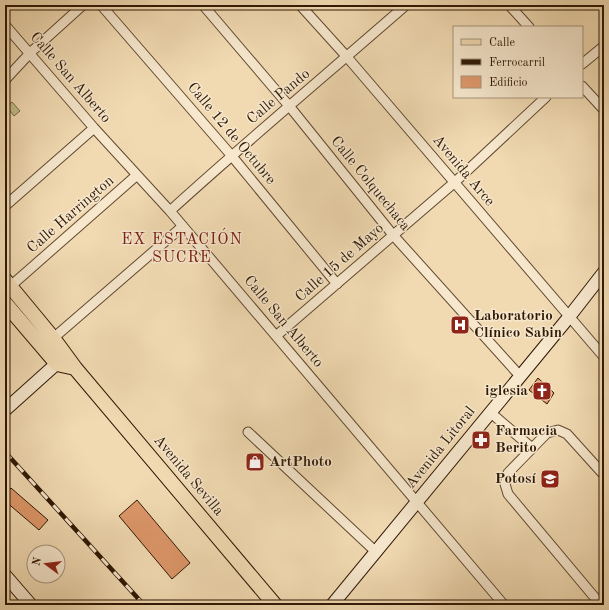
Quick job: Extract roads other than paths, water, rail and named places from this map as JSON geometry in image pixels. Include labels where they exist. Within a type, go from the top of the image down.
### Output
[{"type":"main road","name":"Avenida Litoral","points":[[332,605],[569,317],[604,272]]},
{"type":"main road","name":"Avenida Sevilla","points":[[7,286],[62,359],[75,368],[275,605]]},
{"type":"main road","name":"Avenida Sevilla","points":[[5,303],[48,342]]},
{"type":"main road","points":[[5,410],[62,359]]},
{"type":"main road","points":[[5,575],[31,605]]},
{"type":"street","points":[[5,80],[30,52],[83,5]]},
{"type":"street","name":"Calle 12 de Octubre","points":[[101,5],[231,155],[337,284]]},
{"type":"street","name":"Calle Colquechaca","points":[[203,5],[290,107],[393,235],[520,376]]},
{"type":"street","name":"Avenida Arce","points":[[300,5],[347,57],[604,357]]},
{"type":"street","name":"Calle Pando","points":[[170,211],[231,155],[290,107],[406,5]]},
{"type":"street","points":[[509,5],[528,26]]},
{"type":"street","name":"Calle San Alberto","points":[[5,25],[30,52],[94,128],[183,226],[504,605]]},
{"type":"street","points":[[583,63],[604,46]]},
{"type":"street","points":[[583,87],[604,110]]},
{"type":"street","name":"Calle 15 de Mayo","points":[[276,336],[454,182],[545,98]]},
{"type":"street","points":[[5,206],[94,128]]},
{"type":"street","name":"Calle Harrington","points":[[7,286],[137,175]]},
{"type":"street","points":[[48,342],[183,226]]},
{"type":"street","points":[[491,412],[532,448]]},
{"type":"street","points":[[603,605],[508,494],[505,484],[508,473],[532,448],[547,433],[558,430],[567,434],[604,475]]},
{"type":"street","points":[[248,432],[376,552]]},
{"type":"railway","points":[[5,452],[144,605]]},
{"type":"place","name":"Laboratorio Clínico Sabin","points":[[460,325]]},
{"type":"place","name":"iglesia","points":[[542,391]]},
{"type":"place","name":"Farmacia Berito","points":[[481,440]]},
{"type":"place","name":"ArtPhoto","points":[[255,462]]},
{"type":"place","name":"Potosí","points":[[550,479]]},
{"type":"district","name":"EX ESTACIÓN SUCRE","points":[[182,249]]}]
